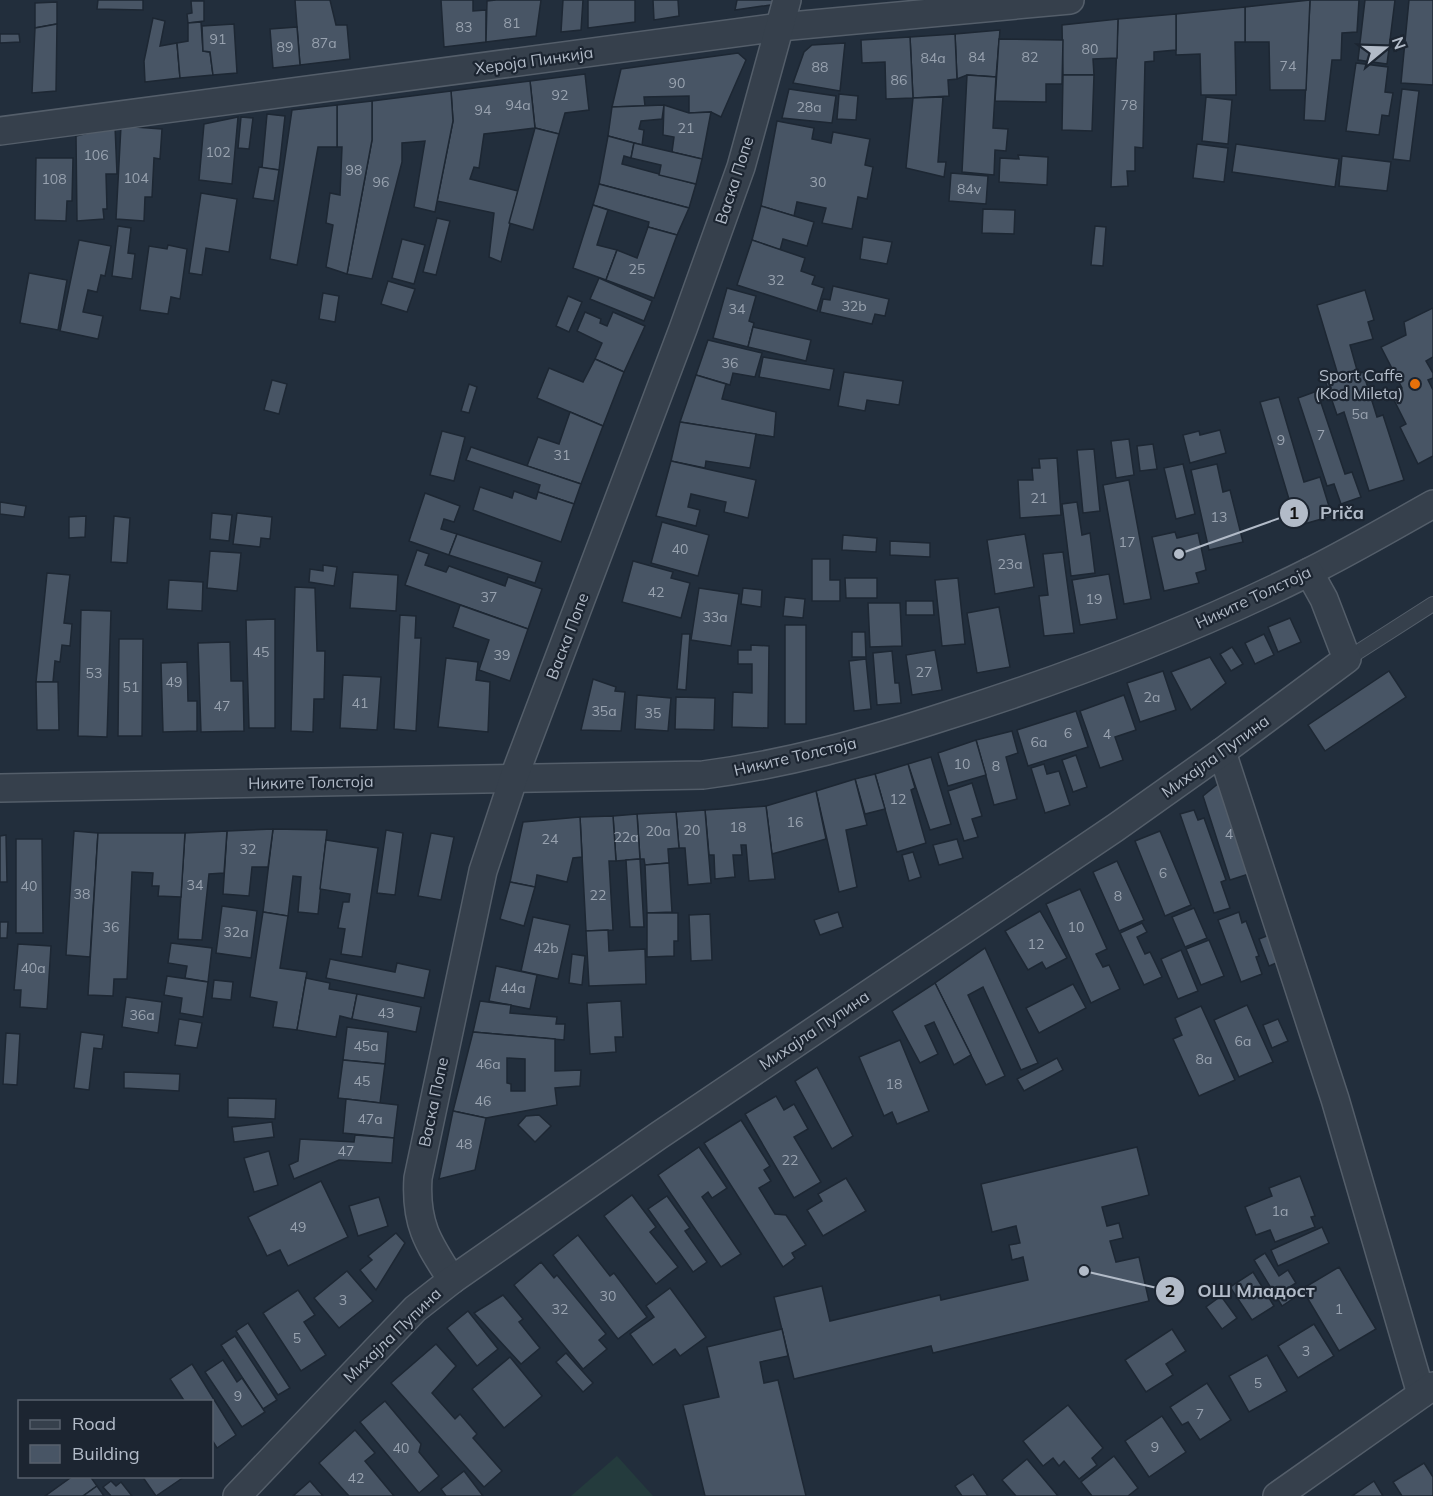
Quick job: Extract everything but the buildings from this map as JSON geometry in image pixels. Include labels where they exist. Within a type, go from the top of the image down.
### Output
[{"type":"street","name":"Васка Попе","points":[[452,1280],[427,1241],[416,1202],[418,1178],[483,871],[514,777],[683,329],[741,167],[787,0]]},
{"type":"street","name":"Хероја Пинкија","points":[[0,131],[780,27],[1070,0]]},
{"type":"street","name":"Никите Толстоја","points":[[0,788],[703,775],[760,768],[814,755],[995,701],[1134,651],[1309,572],[1433,504]]},
{"type":"street","points":[[1309,572],[1324,598],[1347,659]]},
{"type":"street","name":"Михајла Пупина","points":[[237,1496],[337,1388],[415,1309],[452,1280],[1222,752],[1347,659]]},
{"type":"street","points":[[1222,752],[1427,1390],[1276,1496]]},
{"type":"lane","points":[[1347,659],[1433,604]]},
{"type":"green space","points":[[617,1456],[653,1496],[571,1496]]},
{"type":"place","name":"Sport Caffe (Kod Mileta)","points":[[1415,384]]},
{"type":"place","name":"Priča","points":[[1179,554]]},
{"type":"place","name":"ОШ Младост","points":[[1084,1271]]}]
